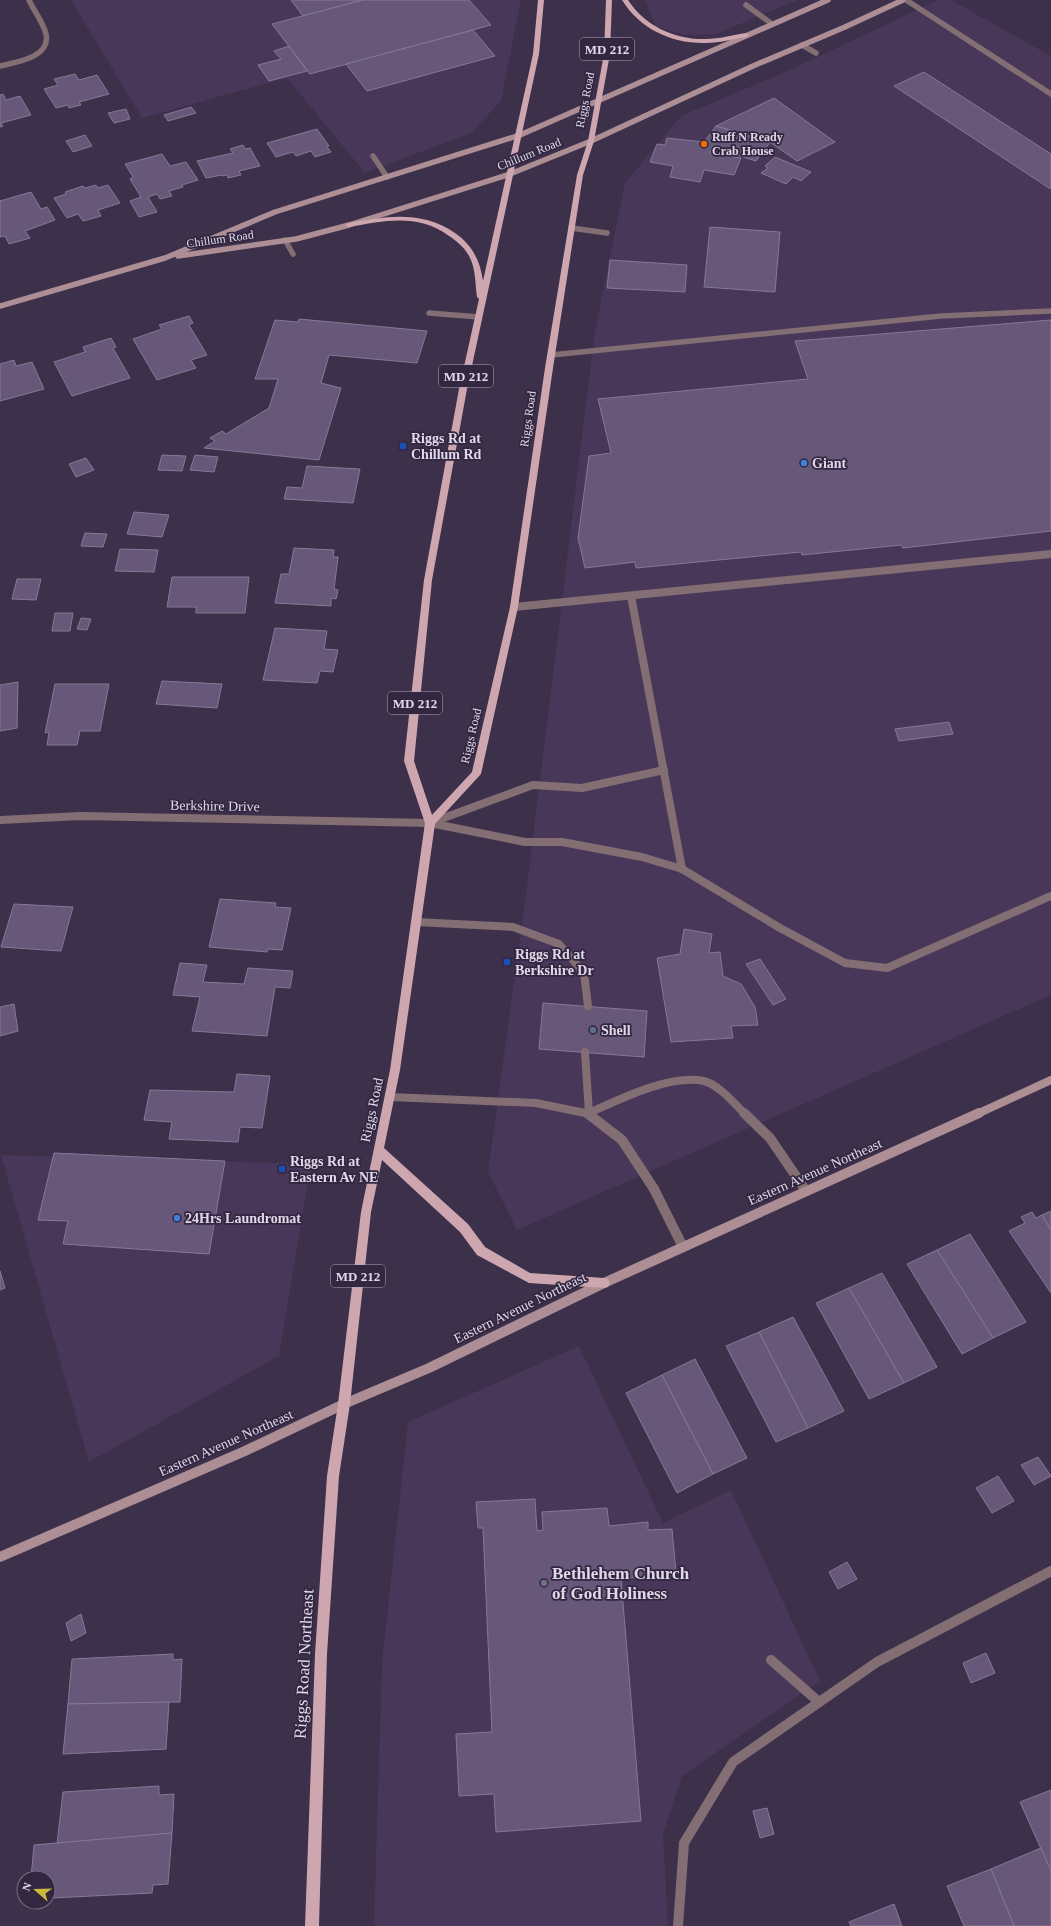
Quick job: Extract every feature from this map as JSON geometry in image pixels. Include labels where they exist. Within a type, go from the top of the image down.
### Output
[{"type":"main road","name":"Riggs Road","points":[[344,1404],[366,1212],[395,1070],[430,823],[409,761],[428,580],[463,389],[510,174],[520,135],[536,54],[541,0]]},
{"type":"main road","name":"Riggs Road","points":[[430,823],[476,774],[514,607],[571,228],[580,175],[591,141],[600,98],[607,54],[609,0]]},
{"type":"main road","points":[[625,0],[645,25],[670,36],[701,41],[746,35]]},
{"type":"main road","points":[[349,225],[389,218],[420,219],[433,222],[466,245],[474,258],[482,302]]},
{"type":"main road","points":[[379,1150],[464,1228],[481,1251],[530,1278],[604,1283]]},
{"type":"main road","name":"Riggs Road Northeast","points":[[312,1926],[321,1654],[333,1476],[344,1404]]},
{"type":"street","points":[[0,66],[33,56],[41,51],[46,44],[46,33],[29,0]]},
{"type":"street","name":"Chillum Road","points":[[0,306],[165,258],[275,212],[520,135],[600,98],[828,0]]},
{"type":"street","points":[[904,0],[1051,94]]},
{"type":"street","name":"Chillum Road","points":[[165,258],[285,240],[349,225],[510,174],[591,141],[753,66],[845,28],[904,0]]},
{"type":"street","points":[[746,5],[772,24]]},
{"type":"street","points":[[802,45],[816,53]]},
{"type":"street","points":[[373,156],[387,177]]},
{"type":"street","points":[[571,228],[607,233]]},
{"type":"street","points":[[285,240],[293,254]]},
{"type":"street","points":[[551,355],[941,316],[1051,311]]},
{"type":"street","points":[[428,313],[479,317]]},
{"type":"street","points":[[514,607],[1051,554]]},
{"type":"street","points":[[632,596],[682,869]]},
{"type":"street","points":[[430,823],[533,784],[582,788],[664,770]]},
{"type":"street","name":"Berkshire Drive","points":[[0,820],[81,816],[430,823]]},
{"type":"street","points":[[430,823],[525,842],[562,842],[642,856],[682,869],[780,928],[845,963],[887,968],[1051,896]]},
{"type":"street","points":[[416,922],[513,927],[558,944],[584,973],[588,1006]]},
{"type":"street","points":[[585,1052],[589,1113]]},
{"type":"street","name":"Eastern Avenue Northeast","points":[[0,1557],[245,1451],[344,1404],[429,1368],[604,1283],[1051,1080]]},
{"type":"street","points":[[589,1113],[631,1094],[675,1081],[705,1081],[724,1093],[770,1138],[806,1191]]},
{"type":"street","points":[[390,1097],[536,1103],[589,1113],[622,1140],[654,1189],[683,1247]]},
{"type":"street","points":[[678,1926],[684,1843],[733,1762],[877,1662],[1051,1571]]},
{"type":"street","points":[[771,1660],[819,1702]]},
{"type":"shaded area","points":[[71,0],[521,0],[501,101],[471,133],[365,173],[287,78],[142,118]]},
{"type":"shaded area","points":[[645,0],[798,0],[716,34],[684,35],[655,26]]},
{"type":"shaded area","points":[[938,0],[951,0],[1051,56],[1051,995],[517,1230],[488,1172],[526,895],[595,331],[625,183],[681,116],[790,70]]},
{"type":"shaded area","points":[[1,1155],[311,1164],[279,1356],[89,1462]]},
{"type":"shaded area","points":[[579,1346],[663,1523],[731,1490],[820,1681],[682,1776],[663,1834],[668,1926],[374,1926],[382,1663],[408,1422]]},
{"type":"building","points":[[291,0],[363,0],[303,16]]},
{"type":"building","points":[[363,0],[469,0],[491,25],[310,74],[272,24]]},
{"type":"building","points":[[473,30],[495,56],[367,91],[346,64]]},
{"type":"building","points":[[289,46],[307,71],[269,81],[258,65],[281,59],[274,51]]},
{"type":"building","points":[[924,72],[1051,154],[1051,188],[894,86]]},
{"type":"building","points":[[75,74],[79,80],[97,75],[109,94],[79,102],[81,105],[69,108],[68,105],[56,108],[44,89],[58,85],[54,79]]},
{"type":"building","points":[[3,94],[6,100],[20,96],[31,115],[1,123],[3,126],[0,127],[0,95]]},
{"type":"building","points":[[774,98],[835,142],[797,161],[770,142],[716,126]]},
{"type":"building","points":[[191,107],[196,113],[168,121],[164,115]]},
{"type":"building","points":[[126,109],[130,119],[114,123],[108,113]]},
{"type":"building","points":[[716,126],[758,139],[771,141],[756,161],[712,147],[710,153],[741,158],[734,175],[704,170],[700,182],[670,177],[673,166],[650,162],[657,144],[665,145],[667,138],[704,142]]},
{"type":"building","points":[[317,129],[329,146],[327,147],[331,152],[315,157],[311,151],[296,156],[293,152],[276,157],[267,143]]},
{"type":"building","points":[[85,135],[92,146],[73,152],[66,141]]},
{"type":"building","points":[[243,145],[245,149],[250,148],[260,166],[239,171],[241,175],[228,178],[227,175],[222,175],[206,178],[197,161],[233,153],[230,149]]},
{"type":"building","points":[[162,154],[170,166],[186,162],[198,180],[182,185],[183,187],[169,191],[172,196],[160,199],[157,194],[148,197],[157,212],[139,217],[130,201],[141,197],[130,179],[133,177],[125,164]]},
{"type":"building","points":[[775,157],[811,172],[801,181],[793,177],[786,184],[761,173],[768,168],[765,166]]},
{"type":"building","points":[[96,185],[98,188],[108,185],[120,203],[98,210],[101,216],[83,221],[78,214],[67,218],[54,198],[66,194],[65,192],[83,186],[85,188]]},
{"type":"building","points":[[31,192],[41,209],[47,207],[55,220],[25,231],[30,238],[9,244],[5,236],[0,237],[0,201]]},
{"type":"building","points":[[710,227],[780,232],[775,292],[704,287]]},
{"type":"building","points":[[610,260],[687,265],[685,292],[607,288]]},
{"type":"building","points":[[189,316],[193,323],[189,325],[207,355],[191,360],[196,368],[157,380],[133,339],[162,329],[159,325]]},
{"type":"building","points":[[299,319],[427,331],[417,363],[329,355],[321,383],[341,388],[319,460],[204,448],[215,441],[210,438],[222,431],[226,434],[269,408],[278,379],[255,379],[275,320],[298,322]]},
{"type":"building","points":[[1051,320],[1051,531],[903,548],[901,545],[802,555],[801,552],[636,568],[635,562],[585,568],[578,538],[589,456],[611,453],[598,399],[808,379],[795,341]]},
{"type":"building","points":[[111,338],[116,347],[113,348],[130,378],[72,396],[54,362],[85,352],[83,347]]},
{"type":"building","points":[[14,360],[16,366],[32,362],[44,389],[0,401],[0,364]]},
{"type":"building","points":[[162,455],[186,456],[182,471],[158,470]]},
{"type":"building","points":[[195,455],[218,457],[214,472],[190,470]]},
{"type":"building","points":[[86,458],[94,470],[76,477],[69,464]]},
{"type":"building","points":[[307,466],[360,469],[353,503],[284,499],[287,487],[302,488]]},
{"type":"building","points":[[134,512],[169,515],[162,537],[127,534]]},
{"type":"building","points":[[85,533],[107,534],[103,547],[81,546]]},
{"type":"building","points":[[294,548],[334,550],[333,557],[338,557],[334,589],[338,590],[336,599],[331,598],[331,606],[275,603],[281,574],[289,574]]},
{"type":"building","points":[[120,549],[158,550],[154,572],[115,571]]},
{"type":"building","points":[[172,577],[249,577],[245,613],[196,613],[196,607],[167,607]]},
{"type":"building","points":[[17,579],[41,579],[36,600],[12,599]]},
{"type":"building","points":[[55,613],[73,613],[70,631],[52,631]]},
{"type":"building","points":[[81,618],[91,619],[87,630],[77,629]]},
{"type":"building","points":[[275,628],[327,631],[324,649],[338,650],[333,672],[320,671],[317,683],[263,680]]},
{"type":"building","points":[[162,681],[222,684],[217,708],[156,704]]},
{"type":"building","points":[[18,682],[17,728],[0,731],[0,685]]},
{"type":"building","points":[[55,684],[109,684],[100,731],[80,731],[77,745],[47,745],[49,732],[45,733]]},
{"type":"building","points":[[949,722],[953,734],[899,741],[895,729]]},
{"type":"building","points":[[220,899],[276,903],[275,907],[291,908],[282,950],[268,949],[267,952],[209,947]]},
{"type":"building","points":[[14,904],[73,907],[61,951],[1,947]]},
{"type":"building","points":[[684,929],[712,934],[709,953],[720,952],[723,976],[741,984],[755,1007],[758,1025],[731,1026],[733,1038],[671,1042],[657,958],[680,954]]},
{"type":"building","points":[[760,959],[786,999],[773,1005],[746,964]]},
{"type":"building","points":[[180,963],[207,965],[203,982],[244,984],[248,968],[293,971],[290,988],[275,987],[267,1036],[192,1031],[200,997],[173,995]]},
{"type":"building","name":"Shell","points":[[543,1003],[647,1011],[644,1057],[539,1049]]},
{"type":"building","points":[[14,1004],[18,1031],[0,1036],[0,1007]]},
{"type":"building","points":[[237,1074],[270,1076],[262,1128],[240,1127],[238,1142],[169,1139],[172,1122],[144,1120],[150,1090],[234,1092]]},
{"type":"building","points":[[54,1153],[225,1161],[209,1254],[63,1244],[68,1221],[38,1220]]},
{"type":"building","points":[[1051,1211],[1051,1230],[1042,1215]]},
{"type":"building","points":[[1032,1212],[1036,1218],[1042,1215],[1051,1230],[1051,1293],[1009,1231],[1025,1223],[1021,1217]]},
{"type":"building","points":[[970,1234],[1026,1322],[993,1338],[937,1250]]},
{"type":"building","points":[[937,1250],[993,1338],[962,1354],[907,1264]]},
{"type":"building","points":[[0,1271],[5,1288],[0,1290]]},
{"type":"building","points":[[882,1273],[937,1367],[904,1383],[849,1288]]},
{"type":"building","points":[[849,1288],[904,1383],[869,1399],[816,1303]]},
{"type":"building","points":[[793,1317],[844,1411],[808,1428],[759,1332]]},
{"type":"building","points":[[759,1332],[808,1428],[776,1442],[726,1346]]},
{"type":"building","points":[[695,1359],[747,1458],[713,1474],[662,1375]]},
{"type":"building","points":[[662,1375],[713,1474],[677,1493],[626,1393]]},
{"type":"building","points":[[1038,1457],[1051,1476],[1034,1485],[1021,1465]]},
{"type":"building","points":[[998,1476],[1014,1501],[992,1513],[976,1488]]},
{"type":"building","points":[[535,1499],[537,1531],[543,1530],[542,1512],[607,1508],[609,1526],[648,1522],[648,1530],[672,1529],[676,1572],[653,1574],[653,1577],[621,1578],[641,1821],[496,1832],[494,1794],[459,1796],[456,1734],[492,1732],[483,1528],[478,1528],[476,1502]]},
{"type":"building","points":[[847,1562],[857,1579],[838,1589],[829,1572]]},
{"type":"building","points":[[81,1614],[86,1633],[71,1641],[66,1623]]},
{"type":"building","points":[[986,1653],[995,1673],[971,1683],[963,1663]]},
{"type":"building","points":[[173,1654],[173,1660],[182,1659],[180,1702],[68,1704],[72,1659]]},
{"type":"building","points":[[169,1702],[166,1749],[63,1754],[68,1704]]},
{"type":"building","points":[[159,1786],[159,1795],[174,1794],[172,1833],[57,1844],[63,1792]]},
{"type":"building","points":[[1051,1790],[1051,1871],[1020,1802]]},
{"type":"building","points":[[767,1808],[774,1834],[760,1838],[753,1811]]},
{"type":"building","points":[[172,1833],[168,1884],[153,1885],[152,1893],[56,1898],[56,1870],[32,1870],[34,1845]]},
{"type":"building","points":[[1041,1848],[1051,1871],[1051,1926],[1014,1926],[991,1869]]},
{"type":"building","points":[[991,1869],[1014,1926],[964,1926],[947,1886]]},
{"type":"building","points":[[894,1904],[902,1926],[851,1926],[849,1922]]},
{"type":"place","name":"Ruff N Ready Crab House","points":[[704,144]]},
{"type":"place","name":"Riggs Rd at Chillum Rd","points":[[403,446]]},
{"type":"place","name":"Giant","points":[[804,463]]},
{"type":"place","name":"Riggs Rd at Berkshire Dr","points":[[507,962]]},
{"type":"place","name":"Shell","points":[[593,1030]]},
{"type":"place","name":"Riggs Rd at Eastern Av NE","points":[[282,1169]]},
{"type":"place","name":"24Hrs Laundromat","points":[[177,1218]]},
{"type":"place","name":"Bethlehem Church of God Holiness","points":[[544,1583]]}]
